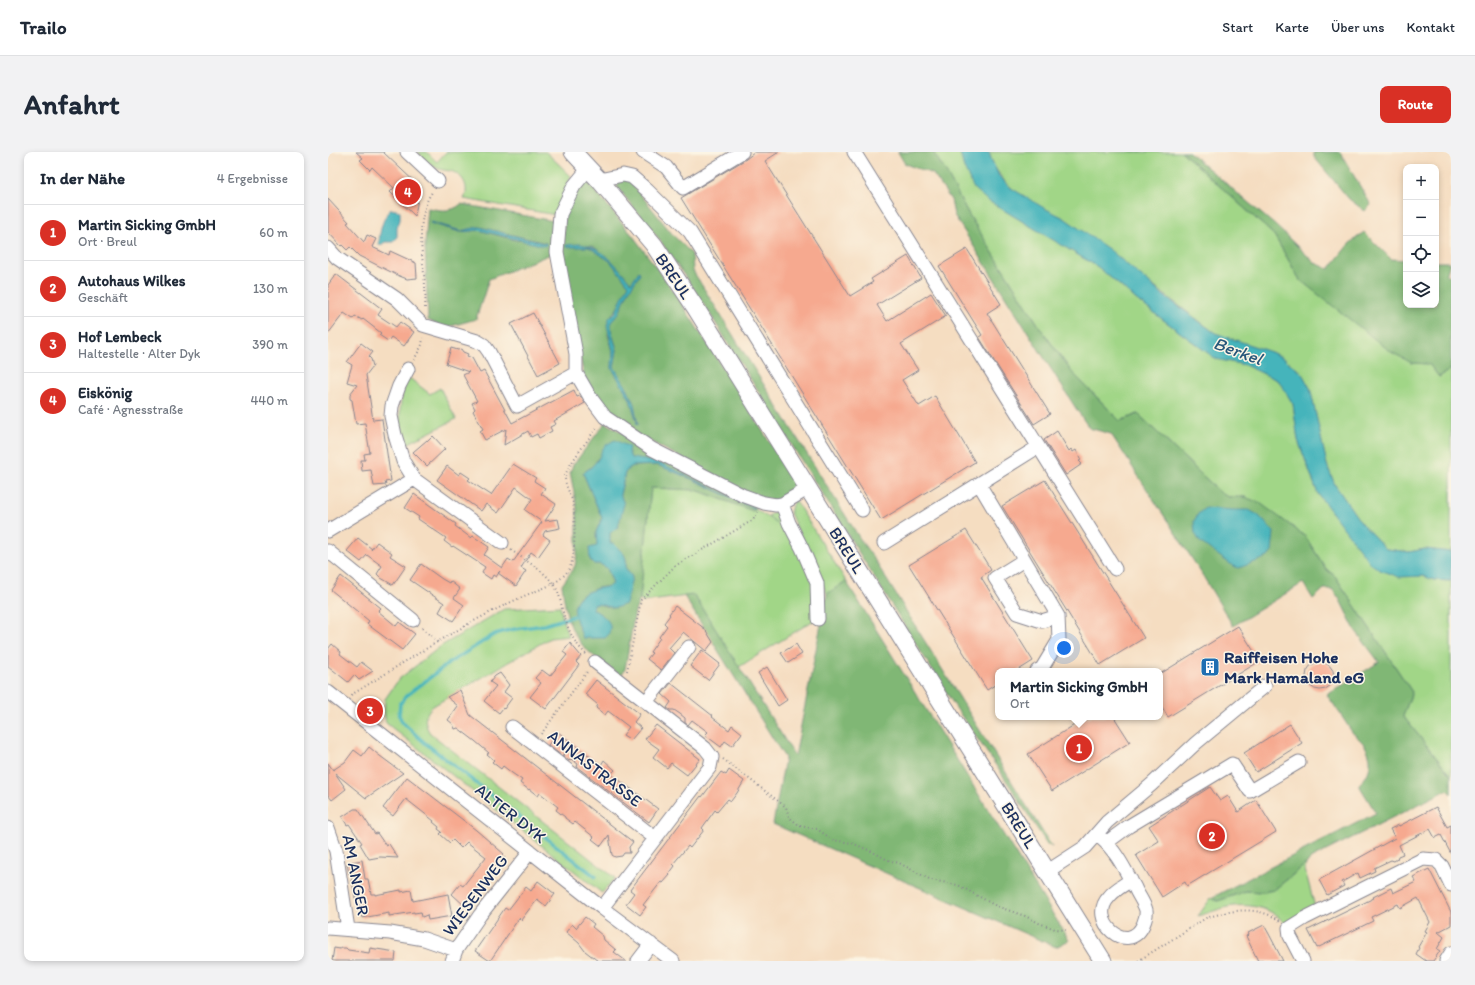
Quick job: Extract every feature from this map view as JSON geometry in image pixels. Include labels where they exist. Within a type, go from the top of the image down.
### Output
[{"type":"main road","name":"BREUL","points":[[575,153],[654,246],[695,307],[1103,961]]},
{"type":"street","points":[[407,152],[438,181]]},
{"type":"street","points":[[643,152],[666,167],[683,188],[742,152]]},
{"type":"street","points":[[854,152],[1115,569]]},
{"type":"street","points":[[809,488],[782,504],[770,505],[764,503],[725,487],[652,449],[605,417],[590,397],[576,374],[576,354],[557,252],[560,214],[574,186],[594,174],[623,174],[632,177],[690,232],[862,510]]},
{"type":"street","points":[[328,248],[337,258],[397,299],[423,324],[477,341],[484,345],[517,406],[576,374]]},
{"type":"street","points":[[408,369],[395,395],[391,416],[397,444],[403,461],[414,479],[502,543]]},
{"type":"street","points":[[884,543],[1038,447]]},
{"type":"street","points":[[328,531],[414,479]]},
{"type":"street","points":[[979,484],[1058,616],[1059,640],[1042,668]]},
{"type":"street","points":[[782,504],[817,584],[818,618]]},
{"type":"street","points":[[328,551],[413,620]]},
{"type":"street","points":[[1024,560],[995,578],[1017,613],[1042,621],[1058,616]]},
{"type":"street","points":[[646,702],[689,647]]},
{"type":"street","points":[[595,662],[705,748],[712,757],[710,767],[602,908]]},
{"type":"street","points":[[1101,839],[1107,822],[1151,785],[1196,743],[1265,686]]},
{"type":"street","name":"ALTER DYK","points":[[328,692],[530,852],[673,961]]},
{"type":"street","name":"ANNASTRASSE","points":[[512,727],[655,838]]},
{"type":"street","points":[[1048,871],[1085,847],[1129,826],[1232,764],[1250,791],[1299,762]]},
{"type":"street","name":"AM ANGER","points":[[328,828],[336,851],[348,929]]},
{"type":"street","points":[[1101,839],[1111,847],[1122,862],[1131,880]]},
{"type":"street","name":"WIESENWEG","points":[[454,955],[480,914],[530,852]]},
{"type":"street","points":[[1303,961],[1290,936],[1290,928],[1305,918],[1423,859],[1436,860],[1442,866],[1451,885]]},
{"type":"street","name":"AM ANGER","points":[[328,928],[390,933],[424,939],[454,955]]},
{"type":"street","points":[[638,961],[650,944]]},
{"type":"street","points":[[1446,961],[1451,953]]},
{"type":"path","points":[[408,369],[422,345],[424,333],[423,324],[425,303],[421,246],[422,225],[426,205],[438,181]]},
{"type":"path","points":[[339,702],[438,642],[504,605],[560,580],[570,567],[573,555],[574,524],[572,502],[567,490],[565,476],[572,463],[605,417]]},
{"type":"path","points":[[624,685],[641,600],[675,566],[753,520],[764,503]]},
{"type":"path","points":[[502,543],[553,583],[558,592],[567,627],[572,638],[582,651],[595,662],[534,744]]},
{"type":"path","points":[[413,620],[438,642]]},
{"type":"path","points":[[712,757],[722,759],[786,807],[789,817],[800,826],[817,829],[832,840],[852,843],[888,860],[899,863],[931,880],[958,885],[996,906],[1025,916],[1055,929],[1066,930],[1082,926]]},
{"type":"path","points":[[1138,961],[1206,918],[1217,914],[1243,910],[1256,912],[1272,916],[1290,928]]},
{"type":"green space","points":[[418,152],[427,152],[437,162],[446,152],[546,152],[571,176],[556,215],[464,199],[466,194],[466,186],[462,178],[450,171],[438,169],[432,166]]},
{"type":"green space","points":[[898,152],[933,152],[946,172],[969,215],[1041,329],[1071,371],[1120,421],[1138,414],[1222,494],[1229,497],[1245,497],[1260,503],[1305,536],[1326,569],[1335,576],[1412,692],[1403,716],[1451,776],[1451,794],[1447,790],[1310,859],[1274,890],[1262,892],[1246,891],[1218,901],[1211,898],[1376,813],[1359,785],[1369,770],[1370,759],[1367,749],[1352,732],[1327,695],[1379,662],[1355,630],[1339,598],[1332,589],[1324,589],[1313,599],[1303,583],[1233,626],[1200,571],[1111,434],[1089,428],[1075,407],[954,215],[951,200],[933,174],[905,164]]},
{"type":"green space","points":[[933,152],[960,152],[964,168],[987,200],[1098,267],[1138,301],[1216,359],[1245,365],[1279,381],[1293,404],[1298,440],[1318,494],[1341,524],[1412,576],[1423,576],[1434,580],[1451,581],[1451,776],[1403,716],[1412,692],[1335,576],[1326,569],[1305,536],[1245,497],[1229,497],[1222,494],[1138,414],[1120,421],[1071,371],[1041,329],[969,215],[946,172]]},
{"type":"green space","points":[[989,152],[1182,152],[1274,235],[1300,280],[1412,363],[1429,364],[1439,377],[1451,369],[1451,552],[1425,549],[1409,552],[1386,549],[1361,523],[1335,485],[1327,465],[1310,388],[1301,372],[1283,358],[1271,352],[1215,333],[1064,218],[1040,207],[1018,193],[1000,176]]},
{"type":"green space","points":[[1182,152],[1189,152],[1276,226],[1315,263],[1329,269],[1349,244],[1364,232],[1391,259],[1403,260],[1403,308],[1439,308],[1439,262],[1450,262],[1446,276],[1451,276],[1451,369],[1439,377],[1429,364],[1412,363],[1391,352],[1300,280],[1274,235]]},
{"type":"green space","points":[[1314,152],[1340,152],[1371,205],[1365,211],[1349,199],[1314,157]]},
{"type":"green space","points":[[620,179],[629,180],[673,235],[692,254],[693,271],[874,559],[1052,847],[1047,844],[1002,774],[956,708],[700,298],[659,239],[617,187]]},
{"type":"green space","points":[[586,180],[633,236],[668,283],[720,363],[797,486],[795,493],[778,501],[757,498],[629,430],[606,412],[584,376],[562,267],[565,209]],"holes":[[[566,246],[594,247],[614,263],[631,283],[639,272],[640,274],[627,294],[619,313],[611,322],[611,330],[617,350],[614,367],[634,404],[636,419],[630,399],[612,368],[613,351],[608,335],[612,314],[615,312],[629,285],[610,261],[589,247]]]},
{"type":"green space","points":[[461,204],[554,221],[551,254],[489,279],[476,319],[444,328],[428,320],[425,245],[428,208],[449,210]],"holes":[[[431,223],[461,231],[479,227],[546,243],[515,240],[479,230],[460,232]]]},
{"type":"green space","points":[[408,377],[430,394],[440,388],[456,419],[405,445],[402,436],[400,411]]},
{"type":"green space","points":[[605,423],[757,506],[755,508],[658,462],[634,460],[631,458],[628,451],[597,459],[595,464],[583,473],[602,518],[596,532],[597,546],[589,549],[594,564],[600,564],[607,568],[613,583],[610,586],[597,588],[579,597],[574,608],[607,620],[593,609],[593,605],[598,604],[609,607],[632,577],[626,569],[626,559],[616,550],[609,538],[609,534],[624,504],[620,495],[625,473],[628,468],[633,466],[657,465],[692,479],[755,509],[754,511],[696,490],[651,488],[640,599],[635,611],[625,669],[622,674],[619,674],[597,659],[578,640],[568,619],[562,585],[575,566],[577,554],[577,508],[570,472],[573,465]]},
{"type":"green space","points":[[651,488],[696,490],[753,511],[755,509],[778,524],[768,516],[776,511],[785,521],[814,583],[814,620],[739,667],[694,595],[643,602],[640,599]]},
{"type":"green space","points":[[795,500],[846,581],[827,594],[790,513]]},
{"type":"green space","points":[[846,581],[1069,940],[1056,947],[773,824],[785,758],[684,596],[694,595],[795,756],[827,594]]},
{"type":"green space","points":[[560,606],[564,625],[569,636],[550,638],[433,706],[426,715],[426,726],[430,733],[615,878],[602,893],[386,723],[384,712],[385,699],[399,679],[441,646],[504,609]]},
{"type":"green space","points":[[1306,864],[1305,870],[1315,907],[1284,923],[1273,913],[1251,906],[1228,907],[1198,916],[1211,898],[1218,901],[1246,891],[1262,892],[1274,890]]},
{"type":"water","name":"Berkel","points":[[960,152],[989,152],[999,176],[1011,188],[1064,218],[1110,250],[1163,295],[1215,333],[1271,352],[1283,358],[1301,372],[1310,388],[1327,465],[1335,485],[1361,523],[1386,549],[1409,552],[1425,549],[1451,552],[1451,581],[1434,580],[1423,576],[1399,577],[1380,570],[1370,563],[1318,494],[1298,440],[1293,404],[1279,381],[1245,365],[1216,359],[1138,301],[1098,267],[987,200],[974,189],[964,168]]},
{"type":"water","points":[[391,209],[400,211],[397,238],[393,242],[385,242],[381,245],[379,244],[379,240],[382,225]]},
{"type":"water","points":[[431,222],[461,231],[479,227],[547,244],[545,246],[479,230],[461,232],[430,223]]},
{"type":"water","points":[[580,244],[596,249],[603,253],[615,264],[631,283],[639,271],[640,274],[627,294],[619,313],[611,322],[611,330],[617,350],[614,367],[627,388],[634,404],[638,425],[636,424],[637,422],[630,399],[612,368],[613,351],[607,325],[609,318],[616,312],[629,285],[610,261],[589,247],[566,247],[566,245]]},
{"type":"water","points":[[615,440],[629,447],[628,451],[631,458],[658,462],[755,509],[692,479],[657,465],[633,466],[629,468],[625,473],[620,494],[624,504],[618,527],[610,533],[610,543],[613,543],[624,554],[626,559],[626,569],[632,577],[626,604],[615,608],[598,604],[593,605],[593,609],[609,622],[609,633],[605,638],[583,638],[575,615],[574,608],[576,602],[586,593],[607,587],[613,583],[607,568],[600,564],[594,564],[590,560],[589,548],[597,546],[596,532],[602,518],[583,473],[592,467],[605,446]]},
{"type":"water","points":[[1205,508],[1249,510],[1258,515],[1274,532],[1272,551],[1268,557],[1239,568],[1233,566],[1200,542],[1195,533],[1194,521],[1198,514]]},
{"type":"building","points":[[356,152],[383,152],[420,187],[415,216],[390,192],[394,188],[372,167],[370,170],[360,160],[363,158]]},
{"type":"building","points":[[755,152],[779,152],[765,161],[850,296],[873,282],[871,279],[908,256],[921,278],[877,305],[887,321],[931,293],[946,316],[901,344],[918,370],[902,380],[919,406],[935,396],[975,462],[881,520],[681,198]]},
{"type":"building","points":[[328,199],[349,222],[347,223],[364,242],[367,235],[376,239],[372,247],[389,255],[390,251],[416,263],[417,278],[407,279],[397,275],[359,256],[350,247],[347,250],[342,245],[341,246],[328,232]]},
{"type":"building","points":[[967,249],[1001,304],[987,313],[1050,414],[1034,424],[979,337],[982,335],[939,266]]},
{"type":"building","points":[[336,274],[382,309],[378,315],[396,327],[400,322],[414,332],[404,346],[391,337],[388,341],[379,335],[381,333],[363,319],[362,320],[355,316],[353,319],[344,313],[328,334],[328,285]]},
{"type":"building","points":[[533,313],[560,363],[538,375],[511,324]]},
{"type":"building","points":[[361,343],[373,352],[369,357],[373,366],[366,375],[373,420],[382,419],[391,481],[385,482],[386,485],[374,486],[371,470],[362,471],[361,460],[365,460],[364,454],[370,453],[365,423],[356,424],[350,394],[357,385],[347,382],[352,365],[347,362]]},
{"type":"building","points":[[451,348],[458,350],[461,349],[463,352],[468,354],[467,356],[472,358],[480,373],[484,371],[512,423],[574,390],[577,397],[580,396],[585,403],[554,421],[556,424],[550,427],[552,431],[539,438],[537,434],[531,437],[528,431],[504,445],[506,429],[485,440],[480,431],[483,429],[473,411],[475,409],[472,403],[477,401],[463,375],[469,372],[446,364]]},
{"type":"building","points":[[1057,431],[1069,451],[1071,449],[1073,452],[1076,450],[1081,460],[1079,461],[1082,464],[1066,475],[1044,440]]},
{"type":"building","points":[[433,436],[445,449],[427,466],[413,452]]},
{"type":"building","points":[[513,464],[536,478],[534,481],[545,488],[541,494],[556,504],[545,521],[558,519],[560,528],[545,531],[543,535],[550,540],[538,557],[531,552],[521,568],[526,571],[516,586],[498,573],[496,577],[493,575],[491,579],[482,573],[485,567],[453,546],[452,547],[444,541],[446,538],[418,519],[419,517],[405,508],[414,494],[456,524],[455,526],[471,538],[473,536],[489,547],[484,555],[502,568],[508,559],[513,562],[542,522],[525,510],[532,499],[516,487],[498,513],[486,504],[481,511],[437,480],[447,466],[459,475],[461,472],[470,478],[468,480],[491,495]]},
{"type":"building","points":[[1045,480],[1144,638],[1100,665],[1002,506]]},
{"type":"building","points":[[966,530],[991,570],[981,577],[1033,661],[1022,668],[995,668],[995,685],[987,690],[909,565]]},
{"type":"building","points":[[358,538],[372,549],[377,542],[392,553],[390,556],[406,566],[393,585],[377,574],[382,566],[367,555],[361,562],[347,551]]},
{"type":"building","points":[[421,564],[442,579],[449,583],[450,581],[460,589],[454,598],[464,605],[453,621],[439,612],[444,603],[410,580]]},
{"type":"building","points":[[341,576],[381,608],[378,611],[396,626],[399,622],[415,634],[402,650],[367,624],[369,621],[331,590]]},
{"type":"building","points":[[675,606],[705,629],[713,642],[706,651],[683,632],[669,648],[674,653],[661,670],[647,659],[667,626],[664,623]]},
{"type":"building","name":"Raiffeisen Hohe Mark Hamaland eG","points":[[1238,626],[1260,661],[1168,717],[1163,709],[1163,672]]},
{"type":"building","points":[[570,643],[581,656],[576,662],[579,665],[546,709],[530,697],[541,683],[535,678],[542,670],[550,676],[567,655],[563,652]]},
{"type":"building","points":[[332,644],[341,652],[340,654],[357,667],[361,662],[373,671],[359,680],[354,675],[348,682],[328,666],[328,649]]},
{"type":"building","points":[[796,644],[802,654],[788,663],[781,653]]},
{"type":"building","points":[[702,650],[720,664],[708,680],[690,666]]},
{"type":"building","points":[[1320,662],[1330,666],[1334,676],[1330,686],[1320,690],[1310,686],[1306,676],[1310,666]]},
{"type":"building","points":[[767,667],[787,700],[778,706],[758,673]]},
{"type":"building","points":[[500,673],[509,685],[504,692],[512,698],[499,713],[484,701],[496,686],[490,682]]},
{"type":"building","points":[[596,680],[640,714],[634,722],[641,728],[631,740],[623,735],[629,727],[608,711],[605,715],[596,708],[598,705],[585,694]]},
{"type":"building","points":[[671,683],[729,730],[732,725],[742,733],[732,746],[725,741],[721,747],[705,735],[708,732],[692,720],[688,725],[685,723],[685,718],[674,710],[667,708],[671,702],[662,694]]},
{"type":"building","points":[[460,690],[470,715],[633,842],[629,847],[630,853],[624,853],[622,856],[615,857],[612,855],[609,835],[601,846],[592,839],[594,837],[575,822],[573,824],[556,810],[558,807],[540,793],[538,796],[529,790],[520,783],[522,780],[503,766],[501,769],[492,762],[494,760],[487,754],[489,753],[458,728],[455,729],[453,724],[448,720],[458,706],[447,697]]},
{"type":"building","points":[[1082,720],[1116,720],[1130,742],[1052,791],[1028,754]]},
{"type":"building","points":[[1290,724],[1302,743],[1256,772],[1244,753]]},
{"type":"building","points":[[656,725],[700,759],[687,775],[671,763],[667,768],[653,757],[659,749],[645,739]]},
{"type":"building","points":[[558,732],[601,765],[604,760],[615,770],[611,774],[658,809],[649,822],[577,767],[578,764],[571,759],[569,761],[563,756],[564,753],[562,756],[548,745]]},
{"type":"building","points":[[369,747],[403,773],[366,798],[335,773],[346,789],[332,800],[328,795],[328,763],[333,770],[345,762],[354,750],[362,756]]},
{"type":"building","points":[[729,770],[744,781],[737,793],[731,801],[728,799],[717,812],[715,810],[702,828],[704,830],[690,848],[688,846],[673,864],[675,866],[669,874],[670,875],[663,883],[661,882],[643,905],[646,907],[640,915],[626,904],[634,893],[630,890],[701,796],[702,797],[721,772],[726,775]]},
{"type":"building","points":[[407,777],[476,830],[504,854],[503,855],[505,857],[465,906],[452,894],[460,884],[463,886],[486,857],[467,842],[461,848],[453,840],[450,843],[440,834],[442,832],[438,829],[439,827],[433,822],[434,821],[406,799],[393,816],[383,808]]},
{"type":"building","points":[[1210,787],[1220,801],[1228,796],[1238,812],[1256,800],[1276,832],[1187,886],[1185,882],[1162,897],[1136,855],[1159,841],[1149,826]]},
{"type":"building","points":[[1436,807],[1447,827],[1451,825],[1451,854],[1441,835],[1435,838],[1430,829],[1399,845],[1403,854],[1398,856],[1394,861],[1391,860],[1374,868],[1375,871],[1360,878],[1358,873],[1342,882],[1344,886],[1327,895],[1319,880],[1395,838],[1390,829]]},
{"type":"building","points":[[354,809],[358,809],[375,834],[377,833],[386,846],[389,844],[398,858],[380,857],[369,859],[360,844],[362,843],[349,824],[347,825],[342,817]]},
{"type":"building","points":[[362,860],[365,879],[368,879],[371,894],[375,895],[401,890],[401,892],[411,890],[413,901],[448,894],[452,916],[428,920],[427,915],[422,917],[421,912],[414,912],[389,916],[389,913],[362,918],[358,897],[355,898],[351,874],[349,874],[347,863]]},
{"type":"building","points":[[1429,869],[1451,912],[1451,925],[1438,932],[1444,937],[1437,949],[1440,951],[1433,961],[1426,961],[1416,954],[1419,948],[1418,947],[1427,932],[1425,931],[1430,922],[1418,898],[1400,908],[1398,904],[1371,917],[1373,921],[1317,948],[1308,930],[1374,898],[1373,897],[1391,888],[1393,893],[1416,882],[1413,877]]},
{"type":"building","points":[[538,881],[555,894],[546,906],[537,899],[521,920],[519,918],[490,961],[475,951],[505,908],[508,910],[526,887],[531,891]]},
{"type":"building","points":[[585,917],[594,924],[592,927],[603,936],[604,940],[616,950],[614,952],[626,961],[598,961],[585,951],[579,943],[566,932],[572,924],[576,928]]},
{"type":"building","points":[[1264,925],[1283,961],[1258,961],[1246,936],[1249,935],[1248,933]]},
{"type":"building","points":[[334,948],[346,948],[348,950],[369,953],[370,948],[396,952],[395,961],[332,961]]},
{"type":"waterway","points":[[574,616],[544,625],[509,630],[495,634],[449,663],[406,696],[400,704],[399,715],[402,722],[425,743],[596,877]]},
{"type":"place","name":"Eiskönig","points":[[408,192]]},
{"type":"place","name":"Raiffeisen Hohe Mark Hamaland eG","points":[[1210,667]]},
{"type":"place","name":"Hof Lembeck","points":[[370,711]]},
{"type":"place","name":"Martin Sicking GmbH","points":[[1079,748]]},
{"type":"place","name":"Autohaus Wilkes","points":[[1212,836]]}]
